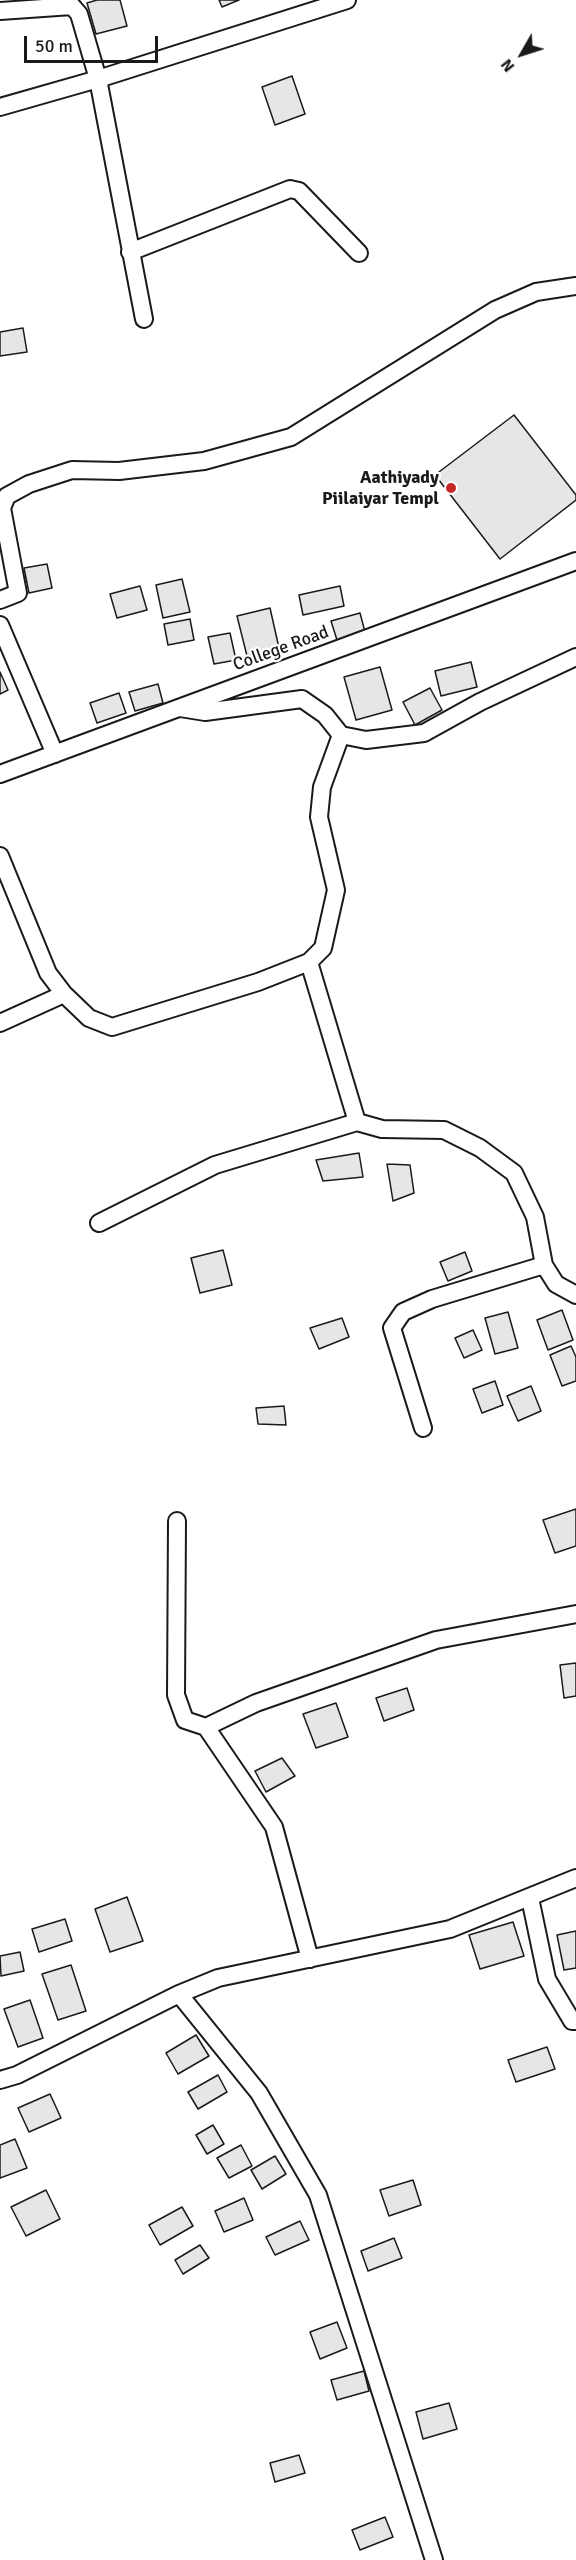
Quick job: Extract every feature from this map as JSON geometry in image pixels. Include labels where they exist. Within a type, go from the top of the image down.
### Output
[{"type":"street","points":[[0,106],[98,79],[310,5],[347,0]]},
{"type":"street","points":[[0,11],[26,5],[72,6],[79,14],[98,79],[144,319]]},
{"type":"street","points":[[130,252],[290,189],[299,191],[359,253]]},
{"type":"street","points":[[0,600],[18,593],[2,508],[7,496],[28,484],[72,470],[119,471],[204,460],[291,437],[495,310],[536,292],[576,286]]},
{"type":"street","name":"College Road","points":[[0,774],[576,561]]},
{"type":"street","points":[[0,625],[55,754]]},
{"type":"street","points":[[179,708],[206,712],[302,699],[325,715],[341,735],[366,740],[424,733],[480,702],[576,657]]},
{"type":"street","points":[[0,856],[48,973],[64,994],[89,1018],[112,1027],[258,982],[309,962],[323,948],[336,890],[319,817],[322,787],[341,735]]},
{"type":"street","points":[[309,962],[357,1122]]},
{"type":"street","points":[[0,1023],[64,994]]},
{"type":"street","points":[[99,1223],[215,1165],[357,1122],[382,1129],[444,1130],[480,1148],[514,1173],[535,1217],[544,1265],[556,1284],[576,1295]]},
{"type":"street","points":[[423,1428],[392,1328],[403,1312],[432,1299],[544,1265]]},
{"type":"street","points":[[177,1521],[176,1695],[185,1720],[206,1727],[274,1827],[310,1959]]},
{"type":"street","points":[[206,1727],[256,1703],[436,1640],[576,1614]]},
{"type":"street","points":[[0,2080],[17,2075],[180,1994],[218,1978],[450,1929],[576,1878]]},
{"type":"street","points":[[530,1898],[547,1979],[572,2021],[576,2021]]},
{"type":"street","points":[[180,1994],[259,2094],[318,2195],[434,2560]]},
{"type":"building","points":[[97,0],[120,0],[127,26],[96,34],[87,3]]},
{"type":"building","points":[[219,0],[239,0],[222,7]]},
{"type":"building","points":[[292,76],[305,114],[275,125],[262,87]]},
{"type":"building","points":[[23,328],[27,352],[0,356],[0,332]]},
{"type":"building","points":[[514,415],[576,495],[576,500],[500,559],[435,475]]},
{"type":"building","points":[[47,564],[52,588],[29,593],[24,568]]},
{"type":"building","points":[[182,579],[190,612],[163,618],[156,585]]},
{"type":"building","points":[[140,586],[147,610],[117,618],[110,594]]},
{"type":"building","points":[[340,586],[344,606],[303,615],[299,595]]},
{"type":"building","points":[[270,608],[279,648],[247,656],[237,616]]},
{"type":"building","points":[[360,613],[365,632],[337,640],[331,621]]},
{"type":"building","points":[[190,619],[194,640],[168,645],[164,624]]},
{"type":"building","points":[[230,633],[236,660],[214,664],[208,637]]},
{"type":"building","points":[[471,662],[477,687],[441,696],[435,671]]},
{"type":"building","points":[[380,667],[392,710],[356,720],[344,677]]},
{"type":"building","points":[[0,672],[8,690],[0,694]]},
{"type":"building","points":[[158,684],[163,703],[135,711],[129,692]]},
{"type":"building","points":[[430,688],[442,710],[415,725],[403,702]]},
{"type":"building","points":[[119,693],[126,713],[97,723],[90,703]]},
{"type":"building","points":[[359,1153],[363,1177],[323,1181],[316,1160]]},
{"type":"building","points":[[387,1164],[410,1165],[414,1193],[393,1201]]},
{"type":"building","points":[[223,1250],[232,1285],[200,1293],[191,1258]]},
{"type":"building","points":[[465,1252],[472,1271],[448,1281],[440,1262]]},
{"type":"building","points":[[562,1310],[573,1340],[548,1350],[537,1320]]},
{"type":"building","points":[[508,1312],[518,1348],[495,1354],[485,1318]]},
{"type":"building","points":[[342,1318],[349,1337],[319,1349],[310,1328]]},
{"type":"building","points":[[473,1330],[482,1350],[464,1358],[455,1338]]},
{"type":"building","points":[[571,1346],[576,1357],[576,1381],[562,1386],[550,1355]]},
{"type":"building","points":[[495,1381],[503,1405],[482,1413],[473,1389]]},
{"type":"building","points":[[531,1386],[541,1411],[518,1421],[507,1396]]},
{"type":"building","points":[[284,1406],[286,1425],[258,1424],[256,1408]]},
{"type":"building","points":[[576,1509],[576,1546],[555,1553],[543,1520]]},
{"type":"building","points":[[576,1663],[576,1696],[564,1698],[560,1665]]},
{"type":"building","points":[[407,1688],[414,1710],[384,1721],[376,1698]]},
{"type":"building","points":[[336,1703],[348,1737],[316,1748],[303,1714]]},
{"type":"building","points":[[282,1758],[295,1776],[266,1792],[255,1771]]},
{"type":"building","points":[[127,1897],[143,1941],[110,1952],[95,1909]]},
{"type":"building","points":[[65,1919],[72,1941],[39,1952],[32,1929]]},
{"type":"building","points":[[513,1922],[524,1956],[480,1969],[469,1935]]},
{"type":"building","points":[[576,1931],[576,1968],[564,1970],[557,1935]]},
{"type":"building","points":[[20,1952],[24,1971],[1,1976],[0,1956]]},
{"type":"building","points":[[71,1965],[86,2011],[58,2020],[42,1974]]},
{"type":"building","points":[[30,2000],[43,2038],[18,2047],[4,2009]]},
{"type":"building","points":[[196,2035],[209,2056],[178,2074],[166,2053]]},
{"type":"building","points":[[547,2047],[555,2069],[516,2082],[508,2060]]},
{"type":"building","points":[[218,2075],[227,2092],[198,2109],[188,2092]]},
{"type":"building","points":[[50,2094],[61,2118],[29,2132],[18,2108]]},
{"type":"building","points":[[213,2125],[224,2144],[207,2154],[196,2135]]},
{"type":"building","points":[[15,2139],[27,2168],[0,2178],[0,2145]]},
{"type":"building","points":[[241,2145],[252,2166],[229,2178],[217,2158]]},
{"type":"building","points":[[275,2156],[286,2174],[262,2189],[251,2170]]},
{"type":"building","points":[[413,2180],[421,2205],[389,2216],[380,2190]]},
{"type":"building","points":[[46,2190],[60,2219],[26,2236],[11,2207]]},
{"type":"building","points":[[244,2198],[253,2220],[224,2232],[215,2211]]},
{"type":"building","points":[[182,2207],[193,2226],[160,2245],[149,2225]]},
{"type":"building","points":[[300,2221],[309,2240],[275,2255],[266,2237]]},
{"type":"building","points":[[394,2238],[402,2258],[368,2271],[361,2251]]},
{"type":"building","points":[[200,2245],[209,2258],[183,2274],[175,2260]]},
{"type":"building","points":[[337,2322],[347,2348],[320,2359],[310,2332]]},
{"type":"building","points":[[364,2371],[369,2391],[337,2400],[331,2380]]},
{"type":"building","points":[[449,2403],[457,2429],[423,2439],[416,2412]]},
{"type":"building","points":[[299,2455],[305,2473],[275,2482],[270,2463]]},
{"type":"building","points":[[385,2517],[393,2537],[360,2550],[352,2530]]},
{"type":"place","name":"Aathiyady Piilaiyar Templ","points":[[451,488]]}]
